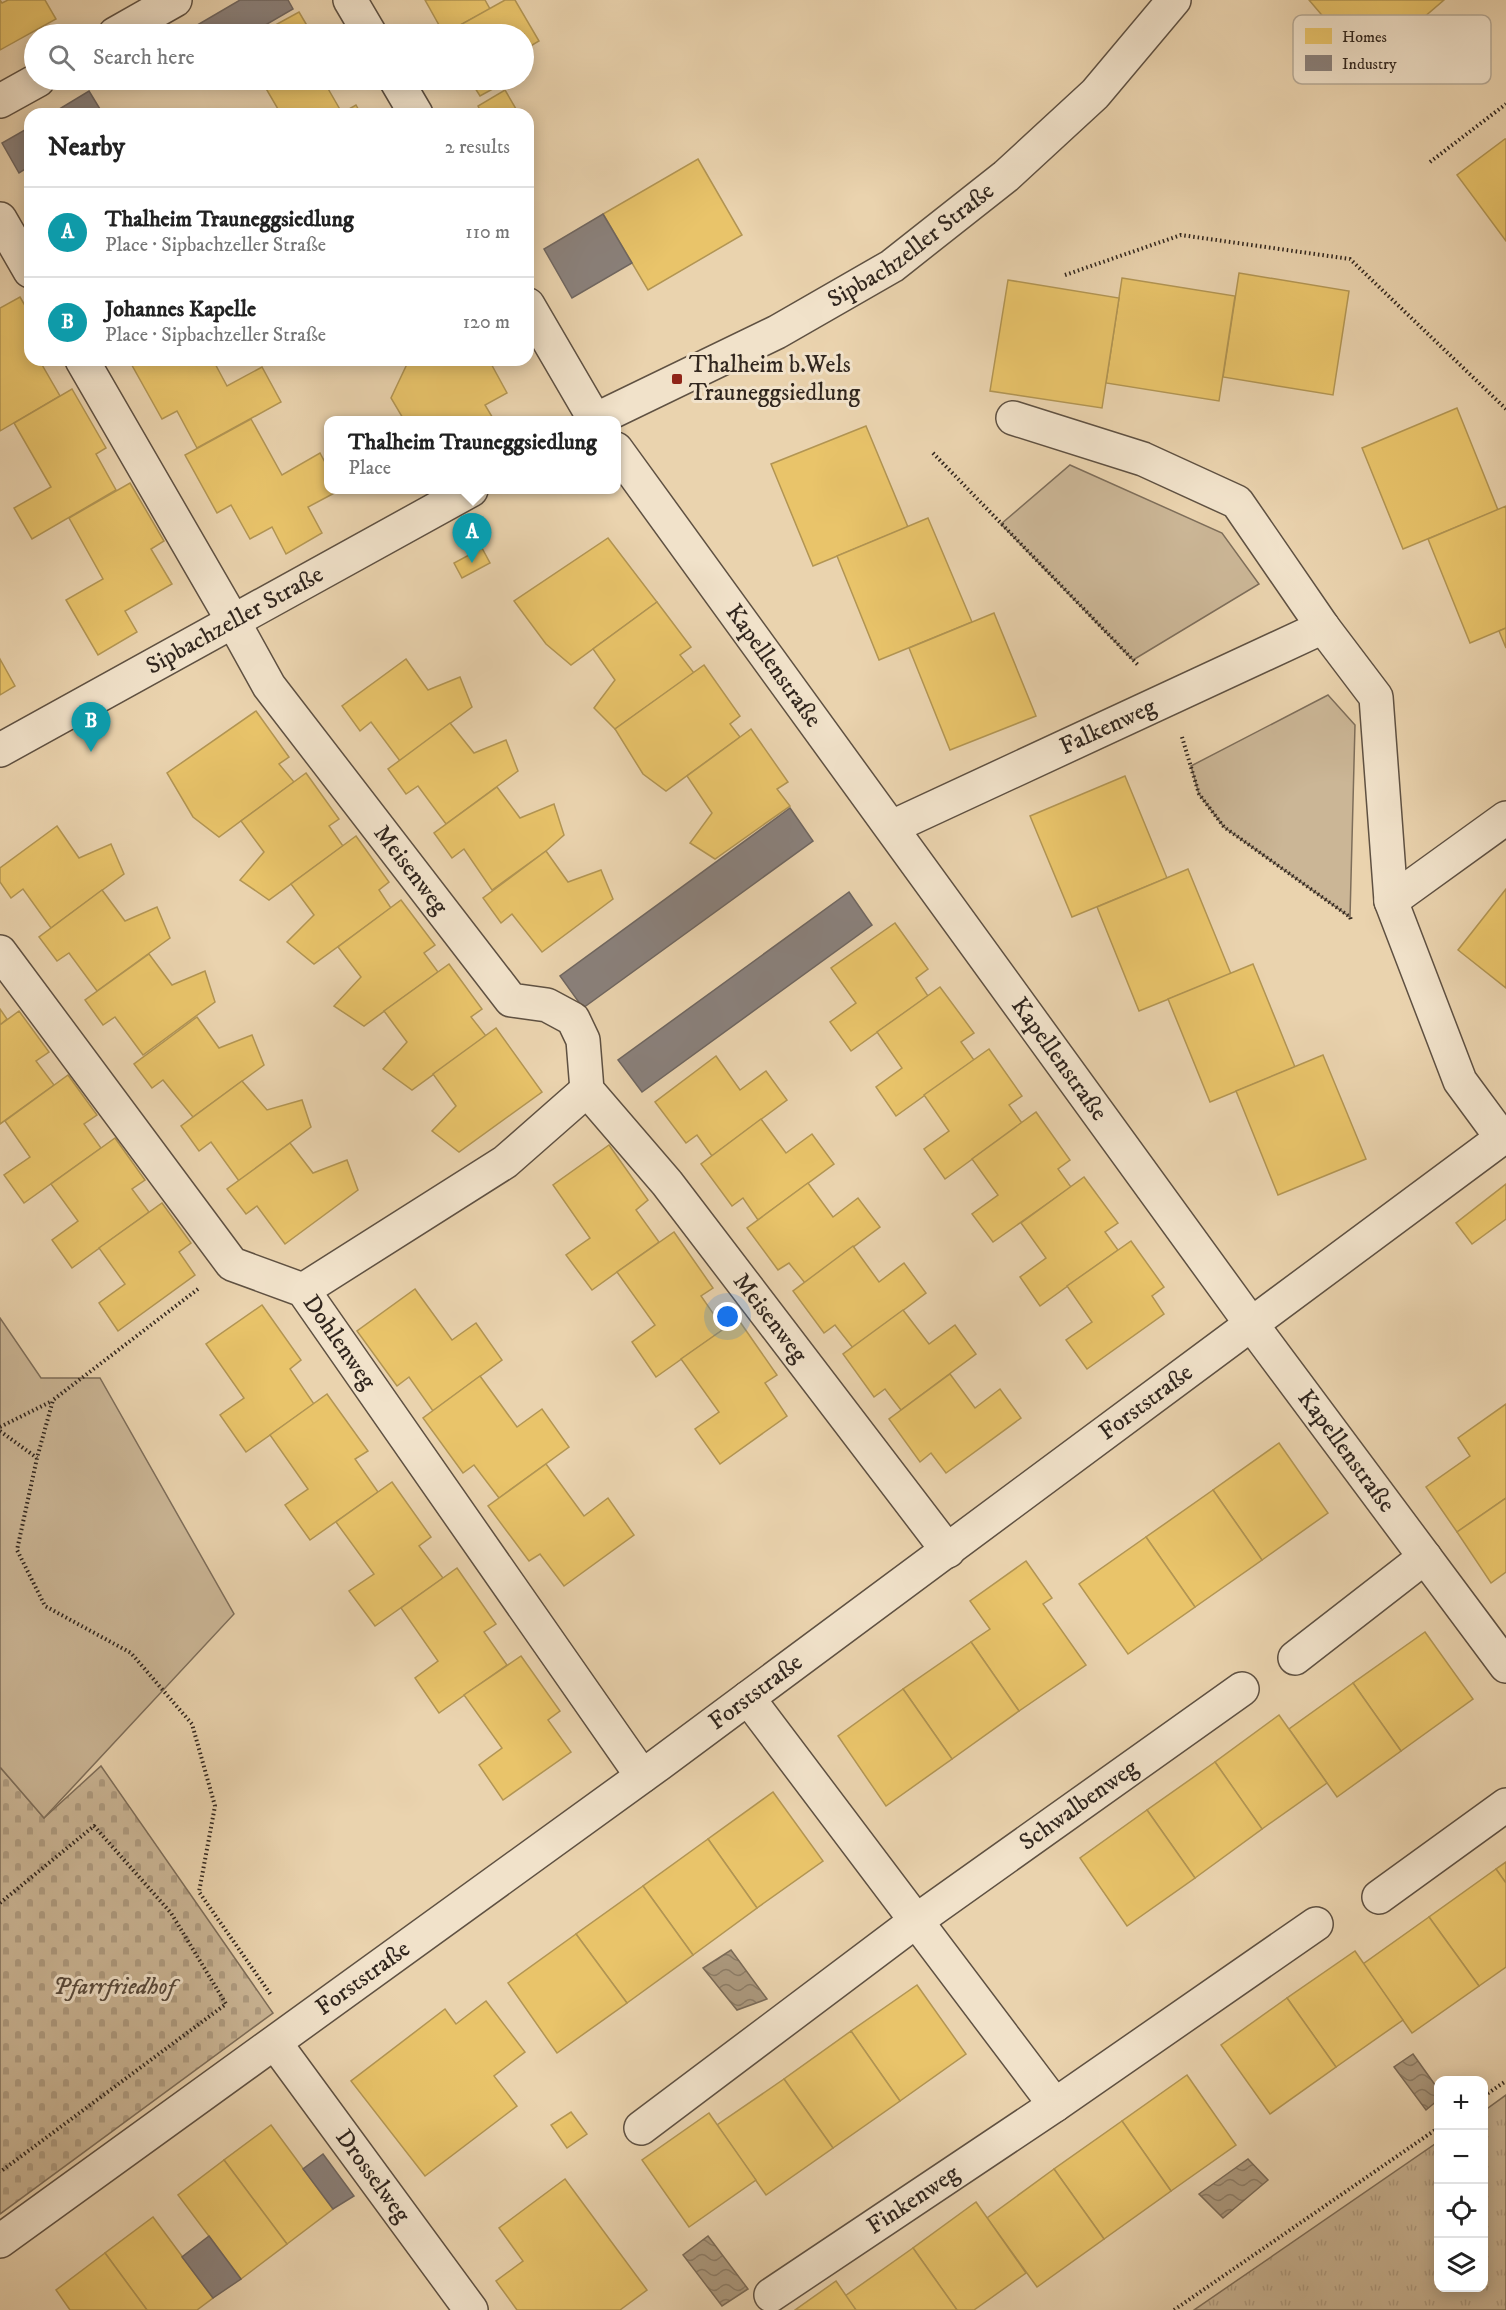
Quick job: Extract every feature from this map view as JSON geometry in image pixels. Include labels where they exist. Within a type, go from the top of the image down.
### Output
[{"type":"street","points":[[133,24],[175,0]]},
{"type":"street","points":[[350,0],[364,24]]},
{"type":"street","name":"Sipbachzeller Straße","points":[[603,416],[777,332],[892,266],[1006,176],[1095,94],[1174,0]]},
{"type":"street","points":[[0,101],[24,88]]},
{"type":"street","points":[[402,90],[412,108]]},
{"type":"street","points":[[0,219],[24,261]]},
{"type":"street","points":[[534,315],[593,416]]},
{"type":"street","name":"Meisenweg","points":[[85,366],[269,686],[511,1000],[547,1005],[573,1019],[584,1040],[587,1090],[667,1183],[948,1551]]},
{"type":"street","points":[[1013,418],[1143,459],[1237,502],[1323,627],[1376,697],[1391,901],[1460,1081],[1504,1136]]},
{"type":"street","name":"Kapellenstraße","points":[[621,456],[1252,1325],[1506,1666]]},
{"type":"street","name":"Sipbachzeller Straße","points":[[0,750],[462,494]]},
{"type":"street","name":"Falkenweg","points":[[892,827],[1323,627]]},
{"type":"street","points":[[1391,901],[1506,818]]},
{"type":"street","points":[[0,952],[232,1264]]},
{"type":"street","points":[[303,1290],[506,1162],[587,1090]]},
{"type":"street","name":"Forststraße","points":[[0,2241],[642,1776],[1504,1136]]},
{"type":"street","name":"Dohlenweg","points":[[232,1264],[303,1290],[642,1776]]},
{"type":"street","points":[[1295,1658],[1425,1557]]},
{"type":"street","name":"Schwalbenweg","points":[[641,2128],[915,1921],[1242,1689]]},
{"type":"street","points":[[748,1698],[1055,2105]]},
{"type":"street","points":[[1379,1897],[1506,1805]]},
{"type":"street","name":"Finkenweg","points":[[771,2295],[1055,2105],[1316,1924]]},
{"type":"street","name":"Drosselweg","points":[[284,2036],[471,2310]]},
{"type":"path","points":[[1430,162],[1506,104]]},
{"type":"path","points":[[1065,275],[1181,235],[1350,259],[1506,409]]},
{"type":"path","points":[[933,453],[1170,698],[1199,794],[1224,827],[1350,917],[1355,927]]},
{"type":"path","points":[[37,1458],[0,1429],[53,1400],[232,1264]]},
{"type":"path","points":[[53,1400],[37,1458],[17,1550],[45,1606],[131,1653],[192,1724],[214,1806],[199,1892],[284,2036]]},
{"type":"path","points":[[0,1903],[94,1826],[171,1913],[226,2004],[2,2170],[0,2164]]},
{"type":"path","points":[[1488,2093],[1506,2081]]},
{"type":"path","points":[[1174,2310],[1434,2130]]},
{"type":"green space","points":[[1070,465],[1222,533],[1259,584],[1133,660],[1001,524]]},
{"type":"green space","points":[[1328,695],[1355,725],[1350,917],[1224,827],[1199,794],[1191,766]]},
{"type":"green space","points":[[0,1318],[41,1378],[100,1378],[234,1614],[44,1818],[0,1767]]},
{"type":"green space","name":"Pfarrfriedhof","points":[[101,1766],[273,2013],[0,2214],[0,1767],[44,1818]]},
{"type":"green space","points":[[1506,2095],[1506,2310],[1194,2310],[1434,2145],[1434,2292],[1488,2292],[1488,2108]]},
{"type":"water","points":[[731,1950],[767,1999],[737,2010],[703,1968]]},
{"type":"water","points":[[1413,2054],[1434,2083],[1434,2103],[1426,2110],[1394,2067]]},
{"type":"water","points":[[1248,2159],[1268,2180],[1223,2218],[1199,2194]]},
{"type":"water","points":[[708,2236],[748,2289],[722,2306],[683,2255]]},
{"type":"building: Homes","points":[[0,0],[2,3],[8,0],[45,0],[56,19],[47,24],[24,24],[24,37],[0,50]]},
{"type":"building: Homes","points":[[425,0],[485,0],[490,9],[462,24],[438,24]]},
{"type":"building: Homes","points":[[505,0],[515,0],[529,24],[462,24]]},
{"type":"building: Homes","points":[[1309,0],[1444,0],[1427,15],[1322,15]]},
{"type":"building: Homes","points":[[299,12],[306,24],[277,24]]},
{"type":"building: Homes","points":[[534,32],[539,41],[534,44]]},
{"type":"building: Homes","points":[[267,90],[329,90],[339,108],[277,108]]},
{"type":"building: Homes","points":[[476,90],[491,90],[480,96]]},
{"type":"building: Homes","points":[[505,90],[516,108],[479,108],[478,106]]},
{"type":"building: Homes","points":[[1506,139],[1506,241],[1457,175]]},
{"type":"building: Homes","points":[[698,159],[742,235],[648,290],[603,214]]},
{"type":"building: Homes","points":[[1239,273],[1349,291],[1333,395],[1223,377]]},
{"type":"building: Homes","points":[[1122,278],[1235,296],[1219,401],[1106,383]]},
{"type":"building: Homes","points":[[1008,280],[1119,298],[1102,408],[990,391]]},
{"type":"building: Homes","points":[[20,297],[24,304],[24,366],[43,366],[60,396],[0,431],[0,308]]},
{"type":"building: Homes","points":[[132,366],[216,366],[227,386],[262,367],[281,402],[197,448],[177,411],[162,419]]},
{"type":"building: Homes","points":[[406,366],[492,366],[507,393],[485,405],[492,416],[402,416],[391,398]]},
{"type":"building: Homes","points":[[72,389],[106,448],[96,454],[116,490],[32,539],[14,508],[51,487],[14,423]]},
{"type":"building: Homes","points":[[1457,408],[1498,510],[1403,549],[1362,448]]},
{"type":"building: Homes","points":[[251,419],[282,475],[320,453],[324,460],[324,494],[332,494],[308,507],[322,533],[286,554],[272,527],[250,539],[231,505],[217,513],[185,455]]},
{"type":"building: Homes","points":[[866,426],[908,527],[813,566],[771,464]]},
{"type":"building: Homes","points":[[130,483],[164,541],[151,549],[172,584],[125,611],[137,632],[98,655],[66,600],[103,579],[69,518]]},
{"type":"building: Homes","points":[[1506,506],[1506,628],[1470,643],[1428,539]]},
{"type":"building: Homes","points":[[928,518],[972,622],[879,660],[837,556]]},
{"type":"building: Homes","points":[[608,538],[657,602],[571,665],[546,644],[514,601]]},
{"type":"building: Homes","points":[[482,548],[490,563],[462,578],[454,563]]},
{"type":"building: Homes","points":[[657,602],[691,647],[680,655],[694,673],[615,729],[594,708],[615,680],[593,649]]},
{"type":"building: Homes","points":[[994,613],[1036,716],[950,750],[909,648]]},
{"type":"building: Homes","points":[[1506,628],[1506,648],[1499,631]]},
{"type":"building: Homes","points":[[0,659],[15,686],[0,695]]},
{"type":"building: Homes","points":[[406,659],[428,690],[460,677],[472,707],[400,761],[371,722],[360,731],[342,706]]},
{"type":"building: Homes","points":[[704,665],[740,716],[730,724],[740,737],[666,791],[643,774],[615,729]]},
{"type":"building: Homes","points":[[256,711],[289,757],[279,764],[294,782],[219,837],[193,817],[167,773]]},
{"type":"building: Homes","points":[[450,723],[474,753],[506,740],[518,771],[446,824],[418,786],[406,794],[388,769]]},
{"type":"building: Homes","points":[[751,729],[788,782],[777,789],[790,806],[715,859],[690,843],[712,813],[687,776]]},
{"type":"building: Homes","points":[[306,773],[339,819],[329,826],[343,846],[269,900],[240,880],[264,852],[241,821]]},
{"type":"building: Homes","points":[[1125,776],[1167,878],[1072,917],[1030,816]]},
{"type":"building: Homes","points":[[497,787],[520,818],[554,804],[564,835],[492,890],[464,849],[452,858],[434,833]]},
{"type":"building: Homes","points":[[57,826],[79,858],[111,844],[124,874],[51,928],[23,889],[11,898],[0,882],[0,868]]},
{"type":"building: Homes","points":[[356,836],[389,882],[379,890],[391,908],[314,964],[287,942],[314,915],[291,884]]},
{"type":"building: Homes","points":[[546,851],[568,882],[601,870],[613,899],[542,952],[512,914],[501,923],[483,898]]},
{"type":"building: Homes","points":[[1188,869],[1231,974],[1139,1011],[1097,907]]},
{"type":"building: Homes","points":[[1506,889],[1506,988],[1458,950]]},
{"type":"building: Homes","points":[[102,890],[125,921],[157,907],[170,938],[97,991],[69,953],[57,961],[39,937]]},
{"type":"building: Homes","points":[[401,900],[435,945],[424,953],[438,972],[364,1026],[334,1006],[361,977],[338,947]]},
{"type":"building: Homes","points":[[895,923],[928,969],[916,978],[928,996],[851,1051],[830,1022],[856,1003],[831,968]]},
{"type":"building: Homes","points":[[149,954],[172,985],[205,971],[215,1002],[143,1055],[115,1017],[103,1025],[85,1000]]},
{"type":"building: Homes","points":[[449,964],[482,1009],[471,1017],[486,1036],[412,1090],[383,1069],[407,1042],[384,1011]]},
{"type":"building: Homes","points":[[1253,964],[1295,1067],[1210,1102],[1168,999]]},
{"type":"building: Homes","points":[[940,987],[974,1033],[961,1042],[974,1060],[896,1116],[876,1087],[902,1068],[877,1032]]},
{"type":"building: Homes","points":[[0,1009],[7,1019],[0,1025]]},
{"type":"building: Homes","points":[[19,1011],[49,1052],[36,1061],[54,1085],[0,1124],[0,1025]]},
{"type":"building: Homes","points":[[197,1017],[219,1048],[252,1035],[264,1065],[193,1117],[163,1080],[152,1088],[134,1064]]},
{"type":"building: Homes","points":[[496,1028],[542,1092],[459,1152],[432,1131],[456,1106],[433,1074]]},
{"type":"building: Homes","points":[[989,1049],[1022,1096],[1009,1105],[1022,1123],[945,1179],[924,1149],[949,1131],[924,1095]]},
{"type":"building: Homes","points":[[1323,1055],[1366,1159],[1278,1195],[1236,1091]]},
{"type":"building: Homes","points":[[716,1056],[740,1090],[766,1071],[787,1100],[712,1156],[697,1135],[686,1143],[655,1102]]},
{"type":"building: Homes","points":[[68,1075],[97,1115],[84,1124],[101,1148],[24,1203],[4,1175],[30,1157],[5,1121]]},
{"type":"building: Homes","points":[[242,1081],[267,1110],[302,1100],[311,1127],[239,1181],[211,1142],[199,1151],[181,1126]]},
{"type":"building: Homes","points":[[1036,1112],[1070,1160],[1058,1169],[1071,1187],[993,1242],[972,1214],[998,1195],[972,1159]]},
{"type":"building: Homes","points":[[761,1119],[786,1153],[812,1134],[834,1164],[758,1220],[743,1198],[732,1206],[701,1164]]},
{"type":"building: Homes","points":[[115,1138],[145,1180],[132,1189],[149,1212],[72,1268],[52,1240],[78,1221],[51,1184]]},
{"type":"building: Homes","points":[[290,1143],[313,1173],[347,1160],[358,1190],[285,1244],[257,1206],[246,1214],[227,1189]]},
{"type":"building: Homes","points":[[609,1145],[648,1200],[636,1210],[659,1242],[592,1290],[566,1255],[590,1238],[553,1185]]},
{"type":"building: Homes","points":[[1084,1177],[1118,1223],[1105,1232],[1118,1250],[1040,1306],[1020,1277],[1046,1258],[1021,1223]]},
{"type":"building: Homes","points":[[808,1183],[833,1217],[858,1198],[880,1227],[805,1283],[789,1263],[778,1270],[747,1228]]},
{"type":"building: Homes","points":[[1506,1184],[1506,1219],[1472,1244],[1456,1223]]},
{"type":"building: Homes","points":[[162,1203],[191,1243],[179,1252],[195,1275],[118,1331],[99,1303],[125,1284],[99,1248]]},
{"type":"building: Homes","points":[[674,1232],[713,1288],[701,1296],[724,1329],[656,1377],[632,1342],[655,1325],[617,1272]]},
{"type":"building: Homes","points":[[1131,1241],[1164,1287],[1152,1296],[1164,1314],[1087,1369],[1066,1340],[1092,1322],[1067,1286]]},
{"type":"building: Homes","points":[[853,1246],[879,1282],[904,1263],[926,1293],[853,1348],[835,1325],[824,1333],[793,1291]]},
{"type":"building: Homes","points":[[415,1289],[452,1340],[476,1323],[502,1360],[433,1411],[409,1377],[397,1386],[357,1331]]},
{"type":"building: Homes","points":[[262,1305],[301,1360],[290,1369],[314,1404],[246,1452],[220,1415],[244,1398],[206,1344]]},
{"type":"building: Homes","points":[[903,1310],[929,1344],[955,1325],[976,1354],[901,1410],[885,1389],[874,1397],[843,1354]]},
{"type":"building: Homes","points":[[738,1319],[777,1375],[765,1383],[787,1416],[720,1464],[695,1429],[719,1412],[681,1359]]},
{"type":"building: Homes","points":[[950,1374],[975,1408],[1000,1389],[1021,1418],[946,1473],[931,1453],[920,1462],[889,1419]]},
{"type":"building: Homes","points":[[480,1376],[517,1427],[542,1409],[569,1447],[499,1498],[474,1465],[463,1473],[423,1418]]},
{"type":"building: Homes","points":[[327,1394],[368,1451],[355,1459],[378,1492],[310,1540],[285,1505],[308,1489],[270,1435]]},
{"type":"building: Homes","points":[[1506,1404],[1506,1498],[1457,1532],[1426,1487],[1470,1456],[1458,1438]]},
{"type":"building: Homes","points":[[1279,1443],[1328,1513],[1262,1560],[1213,1490]]},
{"type":"building: Homes","points":[[546,1464],[584,1516],[608,1498],[634,1535],[564,1586],[540,1554],[529,1561],[488,1506]]},
{"type":"building: Homes","points":[[392,1482],[431,1537],[419,1546],[443,1578],[375,1626],[349,1591],[374,1574],[336,1522]]},
{"type":"building: Homes","points":[[1213,1490],[1262,1560],[1195,1607],[1146,1537]]},
{"type":"building: Homes","points":[[1506,1498],[1506,1572],[1491,1583],[1457,1532]]},
{"type":"building: Homes","points":[[1146,1537],[1195,1607],[1128,1654],[1079,1584]]},
{"type":"building: Homes","points":[[1026,1561],[1052,1598],[1043,1604],[1086,1665],[1019,1711],[971,1642],[990,1629],[970,1601]]},
{"type":"building: Homes","points":[[457,1568],[496,1624],[484,1632],[507,1665],[439,1713],[415,1678],[438,1661],[401,1608]]},
{"type":"building: Homes","points":[[1425,1632],[1473,1699],[1401,1751],[1353,1683]]},
{"type":"building: Homes","points":[[971,1642],[1019,1711],[952,1759],[903,1689]]},
{"type":"building: Homes","points":[[521,1656],[560,1711],[548,1720],[571,1752],[503,1800],[479,1765],[502,1748],[464,1695]]},
{"type":"building: Homes","points":[[1353,1683],[1401,1751],[1337,1797],[1289,1729]]},
{"type":"building: Homes","points":[[903,1689],[952,1759],[886,1806],[838,1736]]},
{"type":"building: Homes","points":[[1279,1715],[1327,1783],[1262,1829],[1215,1762]]},
{"type":"building: Homes","points":[[1215,1762],[1262,1829],[1195,1878],[1147,1810]]},
{"type":"building: Homes","points":[[773,1792],[823,1861],[757,1908],[708,1839]]},
{"type":"building: Homes","points":[[1147,1810],[1195,1878],[1127,1926],[1080,1858]]},
{"type":"building: Homes","points":[[708,1839],[757,1908],[693,1955],[643,1886]]},
{"type":"building: Homes","points":[[1506,1862],[1506,1883],[1496,1869]]},
{"type":"building: Homes","points":[[1496,1869],[1506,1883],[1506,1967],[1479,1986],[1429,1917]]},
{"type":"building: Homes","points":[[643,1886],[693,1955],[627,2003],[576,1934]]},
{"type":"building: Homes","points":[[1429,1917],[1479,1986],[1412,2033],[1363,1964]]},
{"type":"building: Homes","points":[[576,1934],[627,2003],[557,2053],[508,1983]]},
{"type":"building: Homes","points":[[1355,1951],[1403,2020],[1336,2067],[1287,1998]]},
{"type":"building: Homes","points":[[917,1985],[966,2054],[900,2101],[851,2031]]},
{"type":"building: Homes","points":[[1287,1998],[1336,2067],[1270,2114],[1221,2045]]},
{"type":"building: Homes","points":[[486,2001],[525,2052],[494,2076],[517,2106],[425,2176],[351,2081],[445,2009],[456,2024]]},
{"type":"building: Homes","points":[[851,2031],[900,2101],[833,2148],[784,2079]]},
{"type":"building: Homes","points":[[1187,2075],[1236,2145],[1171,2191],[1122,2121]]},
{"type":"building: Homes","points":[[784,2079],[833,2148],[766,2195],[717,2125]]},
{"type":"building: Homes","points":[[571,2112],[587,2134],[567,2148],[551,2125]]},
{"type":"building: Homes","points":[[709,2113],[756,2180],[689,2227],[642,2160]]},
{"type":"building: Homes","points":[[1122,2121],[1171,2191],[1104,2239],[1054,2169]]},
{"type":"building: Homes","points":[[271,2125],[333,2209],[287,2244],[224,2160]]},
{"type":"building: Homes","points":[[224,2160],[287,2244],[241,2279],[178,2195]]},
{"type":"building: Homes","points":[[1054,2169],[1104,2239],[1037,2287],[987,2218]]},
{"type":"building: Homes","points":[[565,2179],[647,2290],[620,2310],[517,2310],[496,2281],[523,2261],[499,2228]]},
{"type":"building: Homes","points":[[976,2202],[1026,2273],[974,2310],[957,2310],[913,2248]]},
{"type":"building: Homes","points":[[153,2217],[213,2298],[197,2310],[147,2310],[105,2253]]},
{"type":"building: Homes","points":[[913,2248],[957,2310],[856,2310],[845,2296]]},
{"type":"building: Homes","points":[[105,2253],[147,2310],[70,2310],[56,2290]]},
{"type":"building: Homes","points":[[836,2281],[856,2310],[795,2310]]},
{"type":"building: Industry","points":[[240,0],[288,0],[293,9],[267,24],[199,24]]},
{"type":"building: Industry","points":[[89,91],[99,108],[61,108]]},
{"type":"building: Industry","points":[[24,130],[24,170],[19,173],[2,143]]},
{"type":"building: Industry","points":[[603,214],[632,263],[572,298],[544,249]]},
{"type":"building: Industry","points":[[790,808],[813,841],[583,1008],[560,976]]},
{"type":"building: Industry","points":[[849,892],[872,925],[642,1092],[618,1060]]},
{"type":"building: Industry","points":[[323,2154],[354,2196],[333,2209],[303,2169]]},
{"type":"building: Industry","points":[[209,2236],[241,2279],[213,2298],[182,2257]]},
{"type":"place","name":"Thalheim b.Wels Trauneggsiedlung","points":[[677,379]]},
{"type":"place","name":"Thalheim Trauneggsiedlung","points":[[472,563]]},
{"type":"place","name":"Johannes Kapelle","points":[[91,752]]}]
